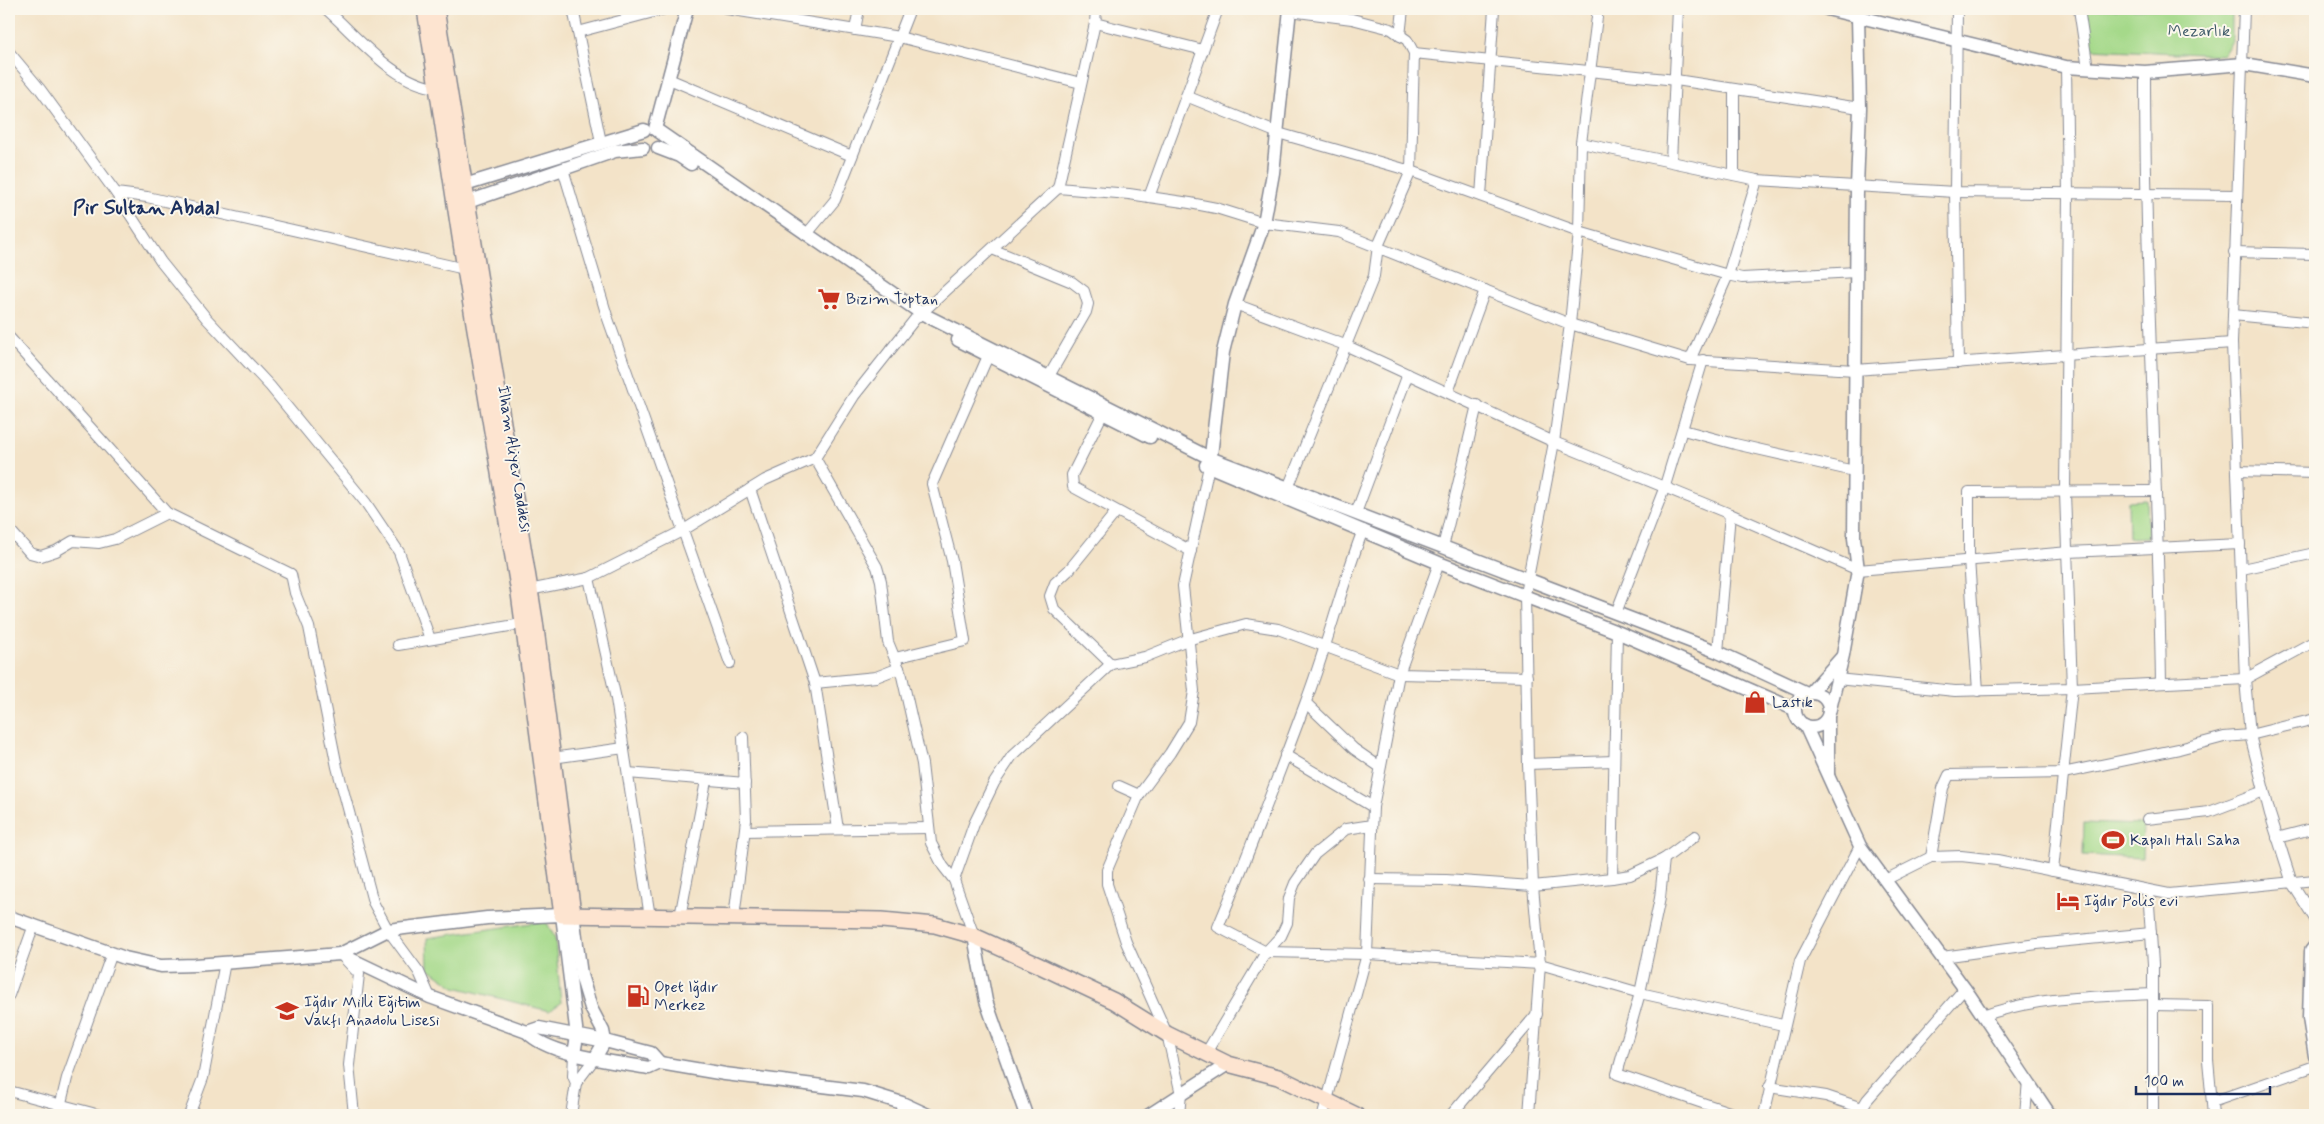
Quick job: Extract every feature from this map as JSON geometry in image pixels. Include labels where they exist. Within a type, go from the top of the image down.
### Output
[{"type":"main road","name":"İlham Aliyev Caddesi","points":[[425,9],[438,88],[462,204],[525,591],[568,915]]},
{"type":"main road","name":"İlham Aliyev Caddesi","points":[[436,9],[459,187]]},
{"type":"main road","name":"İlham Aliyev Caddesi","points":[[462,204],[465,269],[525,591]]},
{"type":"main road","name":"İlham Aliyev Caddesi","points":[[529,623],[552,758],[568,915]]},
{"type":"main road","points":[[568,915],[882,920],[936,926],[974,936],[1114,1000],[1167,1034],[1228,1064],[1278,1077],[1325,1108],[1356,1115]]},
{"type":"street","points":[[326,9],[395,70],[420,86],[438,88]]},
{"type":"street","points":[[573,9],[601,142]]},
{"type":"street","points":[[578,32],[665,9]]},
{"type":"street","points":[[643,148],[639,139],[652,130],[669,79],[687,9]]},
{"type":"street","points":[[727,9],[776,13],[855,30],[899,37],[1081,84]]},
{"type":"street","points":[[855,30],[859,9]]},
{"type":"street","points":[[806,235],[835,200],[910,9]]},
{"type":"street","points":[[525,591],[590,578],[682,531],[766,480],[815,458],[854,396],[918,316],[1058,188],[1095,23],[1096,9]]},
{"type":"street","points":[[1150,197],[1218,9]]},
{"type":"street","points":[[1400,36],[1403,9]]},
{"type":"street","points":[[1481,196],[1494,9]]},
{"type":"street","points":[[1529,1115],[1540,964],[1533,886],[1528,764],[1525,594],[1554,442],[1570,324],[1579,232],[1581,143],[1598,9]]},
{"type":"street","points":[[1672,161],[1678,9]]},
{"type":"street","points":[[1826,9],[1858,13],[1957,41],[2066,67],[2145,72],[2244,64],[2315,76]]},
{"type":"street","points":[[1957,9],[1955,192],[1958,363]]},
{"type":"street","points":[[2079,9],[2088,69]]},
{"type":"street","points":[[2244,9],[2244,64],[2236,195],[2232,343],[2245,679],[2250,735],[2277,838],[2292,883],[2315,919]]},
{"type":"street","points":[[1178,1115],[1181,1094],[1167,1034],[1126,942],[1107,884],[1108,870],[1139,796],[1170,753],[1188,722],[1194,691],[1187,640],[1183,586],[1210,462],[1222,360],[1236,304],[1264,223],[1278,133],[1290,10],[1352,19],[1391,30],[1406,40],[1414,53],[1411,172],[1378,246],[1374,276],[1286,492]]},
{"type":"street","points":[[1805,725],[1815,727],[1828,716],[1843,655],[1858,570],[1854,538],[1854,472],[1857,187],[1860,108],[1858,13]]},
{"type":"street","points":[[1095,23],[1203,50]]},
{"type":"street","points":[[9,52],[40,89],[116,193],[166,270],[207,319],[270,386],[366,503],[399,552],[430,639]]},
{"type":"street","points":[[1414,53],[1676,80],[1860,108]]},
{"type":"street","points":[[2053,871],[2072,688],[2065,493],[2068,194],[2066,67]]},
{"type":"street","points":[[2145,72],[2145,193],[2154,491],[2159,548],[2161,683]]},
{"type":"street","points":[[669,79],[852,156]]},
{"type":"street","points":[[1734,89],[1734,175]]},
{"type":"street","points":[[1186,96],[1278,133],[1411,172],[1579,232],[1728,275],[1742,278],[1856,272]]},
{"type":"street","points":[[459,187],[601,142],[652,130],[806,235],[918,316],[1049,376],[1210,462]]},
{"type":"street","points":[[652,130],[662,138],[658,148]]},
{"type":"street","points":[[1581,143],[1757,180],[1955,192],[2236,195]]},
{"type":"street","points":[[462,204],[615,151],[643,148],[651,150],[658,148],[679,156],[918,316],[988,356],[1103,413],[1210,462],[1286,492],[1363,530],[1440,563],[1525,594],[1794,709]]},
{"type":"street","points":[[563,169],[607,316],[730,663]]},
{"type":"street","points":[[1690,360],[1728,275],[1757,180]]},
{"type":"street","points":[[1058,188],[1150,197],[1216,208],[1264,223],[1339,232],[1570,324],[1690,360],[1855,370],[2232,343]]},
{"type":"street","points":[[116,193],[147,197],[465,269]]},
{"type":"street","points":[[992,248],[1072,282],[1084,291],[1088,304],[1086,312],[1049,376]]},
{"type":"street","points":[[2234,252],[2315,254]]},
{"type":"street","points":[[1448,392],[1485,290]]},
{"type":"street","points":[[1236,304],[1345,345],[1554,442],[1664,489],[1730,514],[1858,570],[2068,552],[2240,544]]},
{"type":"street","points":[[2233,315],[2315,323]]},
{"type":"street","points":[[9,336],[166,513],[291,574],[295,593],[308,627],[337,767],[373,902],[388,930],[418,972],[430,997]]},
{"type":"street","points":[[895,658],[965,641],[952,561],[932,484],[988,356]]},
{"type":"street","points":[[1616,613],[1664,489],[1684,430],[1703,360]]},
{"type":"street","points":[[1356,512],[1408,374]]},
{"type":"street","points":[[1443,547],[1477,405]]},
{"type":"street","points":[[1103,413],[1072,474],[1071,481],[1073,487],[1191,551]]},
{"type":"street","points":[[1684,430],[1744,447],[1854,472]]},
{"type":"street","points":[[815,458],[877,567],[881,581],[888,642],[899,668],[922,764],[931,843],[943,866],[954,880],[974,936],[986,1001],[1026,1115]]},
{"type":"street","points":[[2237,471],[2315,474]]},
{"type":"street","points":[[750,489],[815,683],[838,829]]},
{"type":"street","points":[[1978,691],[1969,559],[1969,492],[2065,493],[2154,491]]},
{"type":"street","points":[[1286,492],[1356,512],[1527,580],[1718,652],[1824,698],[1829,707],[1828,778]]},
{"type":"street","points":[[1111,664],[1054,609],[1050,596],[1055,583],[1069,570],[1116,512]]},
{"type":"street","points":[[9,529],[30,553],[41,556],[56,551],[72,541],[99,543],[115,540],[166,513]]},
{"type":"street","points":[[1718,652],[1730,514]]},
{"type":"street","points":[[1363,530],[1345,578],[1306,703],[1285,754],[1263,818],[1218,927],[1266,952],[1368,954],[1540,964],[1640,993],[1783,1025]]},
{"type":"street","points":[[2242,569],[2315,553]]},
{"type":"street","points":[[1325,1108],[1368,954],[1372,808],[1399,674],[1440,563]]},
{"type":"street","points":[[590,578],[616,699],[650,917]]},
{"type":"street","points":[[398,645],[529,623]]},
{"type":"street","points":[[954,880],[974,824],[994,783],[1012,756],[1111,664],[1145,657],[1187,640],[1246,624],[1254,624],[1278,628],[1399,674],[1527,677]]},
{"type":"street","points":[[1612,878],[1617,632]]},
{"type":"street","points":[[1837,679],[1938,690],[1978,691],[2245,679],[2315,641]]},
{"type":"street","points":[[1843,655],[1809,693],[1798,699],[1794,709],[1797,718],[1805,725],[1860,846],[1965,988],[2050,1115]]},
{"type":"street","points":[[815,683],[876,678],[899,668]]},
{"type":"street","points":[[1306,703],[1354,749],[1380,767]]},
{"type":"street","points":[[1932,857],[1943,788],[1949,775],[2063,773],[2224,738],[2250,735],[2315,719]]},
{"type":"street","points":[[734,918],[745,831],[743,737]]},
{"type":"street","points":[[552,758],[624,748]]},
{"type":"street","points":[[1285,754],[1372,808]]},
{"type":"street","points":[[1528,764],[1614,761]]},
{"type":"street","points":[[628,773],[745,784]]},
{"type":"street","points":[[680,918],[706,781]]},
{"type":"street","points":[[1119,786],[1139,796]]},
{"type":"street","points":[[2147,819],[2209,812],[2264,791]]},
{"type":"street","points":[[1206,1053],[1266,952],[1281,936],[1286,923],[1289,898],[1292,890],[1315,854],[1346,829],[1372,825]]},
{"type":"street","points":[[745,831],[928,828]]},
{"type":"street","points":[[2277,838],[2315,828]]},
{"type":"street","points":[[1369,879],[1446,880],[1533,886],[1612,878],[1630,875],[1664,859],[1695,836]]},
{"type":"street","points":[[1764,1115],[1783,1025],[1800,961],[1860,846]]},
{"type":"street","points":[[1885,880],[1932,857],[1961,856],[1997,860],[2169,894],[2315,880]]},
{"type":"street","points":[[1664,859],[1660,898],[1640,993],[1617,1074],[1738,1115]]},
{"type":"street","points":[[2148,890],[2153,994],[2153,1115]]},
{"type":"street","points":[[9,917],[144,964],[195,966],[225,962],[340,954],[388,930],[486,918],[568,915]]},
{"type":"street","points":[[568,915],[576,1036],[573,1076],[576,1083],[571,1115]]},
{"type":"street","points":[[568,915],[581,975],[591,1008],[603,1031],[605,1041],[582,1078],[576,1083]]},
{"type":"street","points":[[9,995],[34,926]]},
{"type":"street","points":[[1942,957],[2037,944],[2151,934]]},
{"type":"street","points":[[2315,946],[2312,951],[2309,1018],[2315,1056]]},
{"type":"street","points":[[59,1111],[67,1078],[112,954]]},
{"type":"street","points":[[340,954],[430,997],[527,1032],[536,1042],[574,1054],[649,1068],[660,1064],[863,1091],[901,1109],[928,1115]]},
{"type":"street","points":[[340,954],[359,974],[349,1065],[354,1115]]},
{"type":"street","points":[[189,1115],[203,1078],[225,962]]},
{"type":"street","points":[[1770,1087],[1826,1096],[1860,1112],[1867,1100],[1965,988]]},
{"type":"street","points":[[1983,1016],[2002,1009],[2069,998],[2153,994]]},
{"type":"street","points":[[2153,1005],[2208,1006],[2208,1060],[2213,1115]]},
{"type":"street","points":[[1451,1115],[1537,1014]]},
{"type":"street","points":[[527,1032],[538,1028],[605,1041],[651,1053],[660,1064]]},
{"type":"street","points":[[1149,1115],[1228,1064]]},
{"type":"street","points":[[2212,1102],[2315,1066]]},
{"type":"street","points":[[2024,1115],[2028,1081]]},
{"type":"street","points":[[9,1091],[59,1111],[100,1115]]},
{"type":"green space","name":"Mezarlık","points":[[2080,9],[2232,9],[2232,41],[2223,55],[2089,49]]},
{"type":"green space","points":[[2147,500],[2148,537],[2129,538],[2128,501]]},
{"type":"green space","name":"Kapalı Halı Saha","points":[[2084,823],[2143,825],[2142,858],[2083,855]]},
{"type":"green space","points":[[546,921],[555,938],[561,1003],[549,1011],[455,987],[428,968],[427,938]]},
{"type":"place","name":"Bizim Toptan","points":[[829,299]]},
{"type":"place","name":"Lastik","points":[[1755,702]]},
{"type":"place","name":"Kapalı Halı Saha","points":[[2113,840]]},
{"type":"place","name":"Iğdır Polis evi","points":[[2068,901]]},
{"type":"place","name":"Opet Iğdır Merkez","points":[[638,996]]},
{"type":"place","name":"Iğdır Milli Eğitim Vakfı Anadolu Lisesi","points":[[287,1011]]},
{"type":"district","name":"Pir Sultan Abdal","points":[[146,208]]}]
